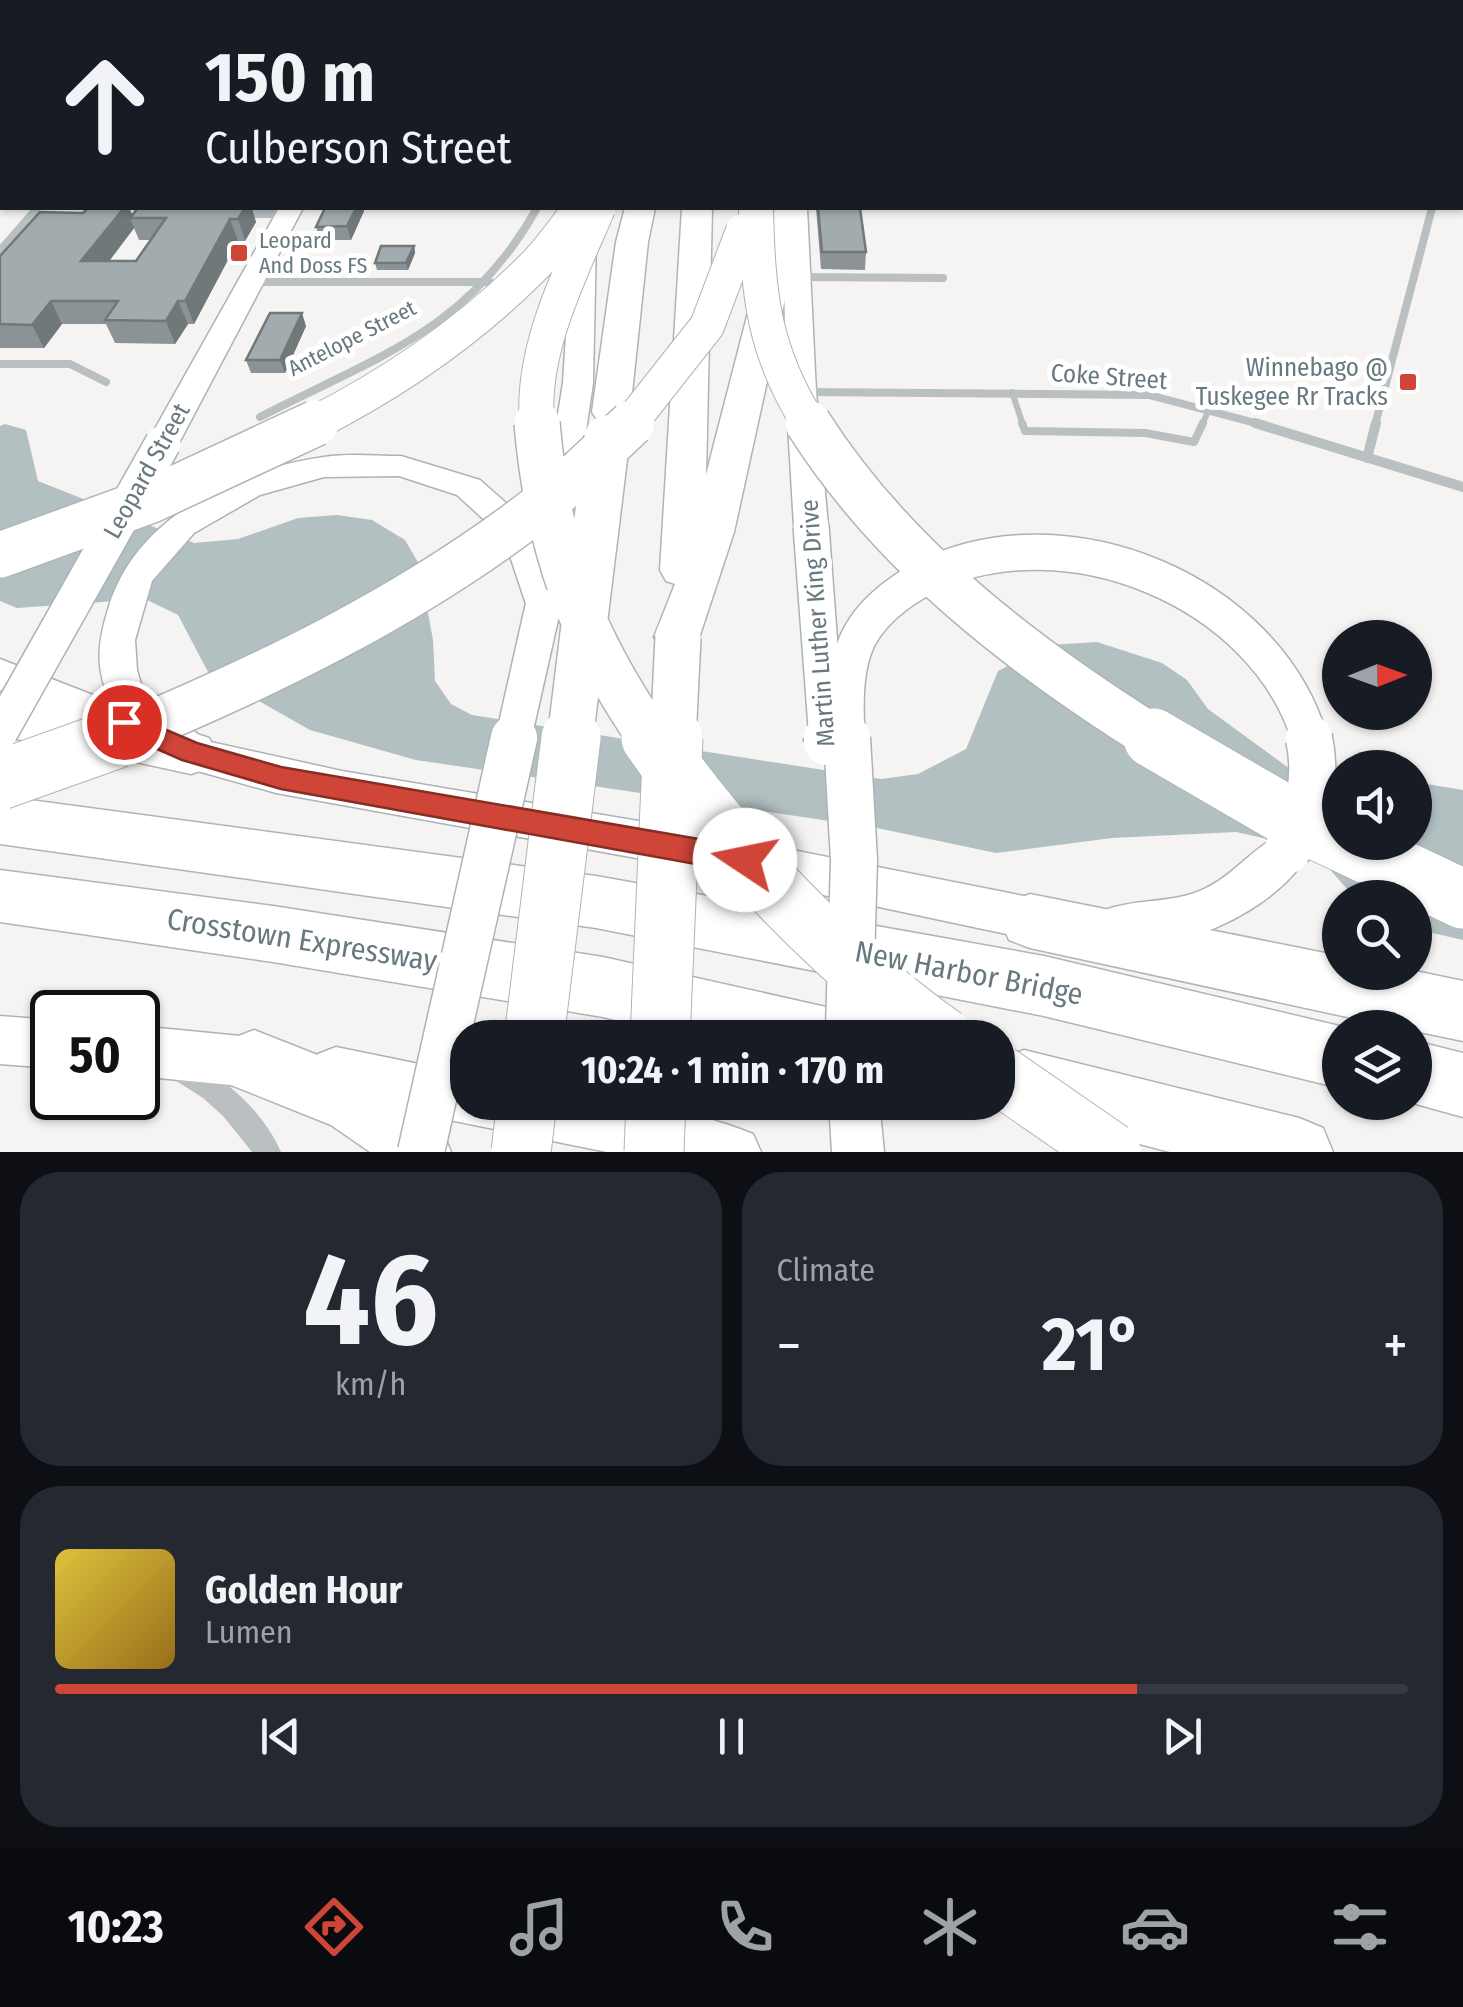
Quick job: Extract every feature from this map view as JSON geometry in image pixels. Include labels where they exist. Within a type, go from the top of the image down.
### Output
[{"type":"highway","points":[[0,556],[179,489],[366,394],[483,312],[535,264],[579,210]]},
{"type":"highway","points":[[597,210],[552,324],[536,415],[540,482],[563,574],[618,688],[696,801],[766,881],[918,1020]]},
{"type":"highway","points":[[536,1020],[632,242],[640,210]]},
{"type":"highway","points":[[697,210],[700,532]]},
{"type":"highway","points":[[0,780],[149,725],[334,639],[390,608],[522,521],[595,460],[648,409],[678,372],[726,292],[738,255],[746,210]]},
{"type":"highway","points":[[756,210],[757,275],[767,338],[791,397],[842,475],[906,544],[1042,662],[1131,723],[1246,795],[1378,864],[1463,899]]},
{"type":"highway","points":[[661,1020],[678,637],[700,532],[770,274],[791,210]]},
{"type":"highway","points":[[0,718],[53,723],[192,753]]},
{"type":"highway","name":"New Harbor Bridge","points":[[0,820],[596,902],[1044,986],[1322,1052]]},
{"type":"highway","name":"Crosstown Expressway","points":[[0,896],[272,934],[602,987],[770,1020]]},
{"type":"highway","points":[[1030,921],[1463,1011]]},
{"type":"highway","points":[[254,1062],[353,1101],[412,1142],[419,1152]]},
{"type":"highway","points":[[1432,1077],[1463,1084]]},
{"type":"highway","points":[[1015,1079],[1299,1152]]},
{"type":"highway","points":[[1015,1087],[1111,1152]]},
{"type":"highway","points":[[521,1152],[525,1120]]},
{"type":"highway","points":[[654,1152],[655,1120]]},
{"type":"main road","points":[[419,1152],[543,607],[578,382],[581,210]]},
{"type":"main road","name":"Martin Luther King Drive","points":[[792,210],[840,1020]]},
{"type":"main road","name":"Leopard Street","points":[[0,732],[290,211]]},
{"type":"main road","points":[[192,753],[121,690],[116,671],[117,619],[126,595],[148,561],[204,511],[235,493],[291,472],[363,463],[417,468],[446,477],[503,512],[516,527],[536,563],[543,607]]},
{"type":"main road","points":[[0,674],[192,753],[281,778],[710,852],[1030,921],[1122,925],[1204,912],[1247,890],[1286,851],[1305,818],[1314,775],[1298,705],[1275,670],[1215,610],[1172,583],[1085,555],[992,553],[929,573],[894,595],[868,622],[848,667],[854,861],[842,1020]]},
{"type":"main road","points":[[0,1040],[30,1042]]},
{"type":"main road","points":[[160,1053],[325,1070],[450,1094]]},
{"type":"main road","points":[[576,1120],[735,1152]]},
{"type":"main road","points":[[855,1120],[858,1152]]},
{"type":"street","points":[[0,250],[35,210],[52,214]]},
{"type":"street","name":"Antelope Street","points":[[260,417],[416,339],[490,282],[536,210]]},
{"type":"street","points":[[1367,458],[1431,210]]},
{"type":"street","points":[[229,214],[290,211]]},
{"type":"street","points":[[796,276],[943,278]]},
{"type":"street","points":[[251,282],[490,282]]},
{"type":"street","points":[[0,364],[70,364],[106,382]]},
{"type":"street","name":"Coke Street","points":[[800,392],[1122,392],[1209,408],[1463,487]]},
{"type":"street","points":[[160,1060],[210,1085],[244,1117],[268,1152]]},
{"type":"lane","points":[[1012,392],[1026,430],[1145,433],[1194,442],[1209,408]]},
{"type":"shaded area","points":[[0,426],[26,430],[38,481],[194,543],[238,539],[298,518],[337,515],[372,520],[405,540],[419,564],[433,640],[435,681],[451,704],[472,715],[881,779],[918,774],[966,749],[998,671],[1049,645],[1097,642],[1162,663],[1187,680],[1208,709],[1290,769],[1322,782],[1322,860],[1432,860],[1432,785],[1463,790],[1463,940],[1432,933],[1432,880],[1339,880],[1312,849],[1236,832],[1112,838],[996,853],[877,828],[416,760],[310,730],[208,672],[178,615],[145,599],[17,608],[0,601]]},
{"type":"building","points":[[122,210],[81,261],[136,261],[166,218],[130,218],[136,210],[244,210],[238,219],[230,219],[185,301],[178,301],[166,321],[105,320],[118,301],[51,301],[32,325],[0,324],[0,256],[40,212]]},
{"type":"building","points":[[324,210],[355,210],[347,226],[316,227]]},
{"type":"building","points":[[818,210],[860,210],[866,252],[822,252]]},
{"type":"building","points":[[381,246],[414,246],[406,263],[375,263]]},
{"type":"building","points":[[270,313],[302,313],[280,360],[246,360]]},
{"type":"place","name":"Leopard And Doss FS","points":[[239,253]]},
{"type":"place","name":"Winnebago @ Tuskegee Rr Tracks","points":[[1408,382]]},
{"type":"route","points":[[124,722],[192,753],[281,778],[745,860]]}]
